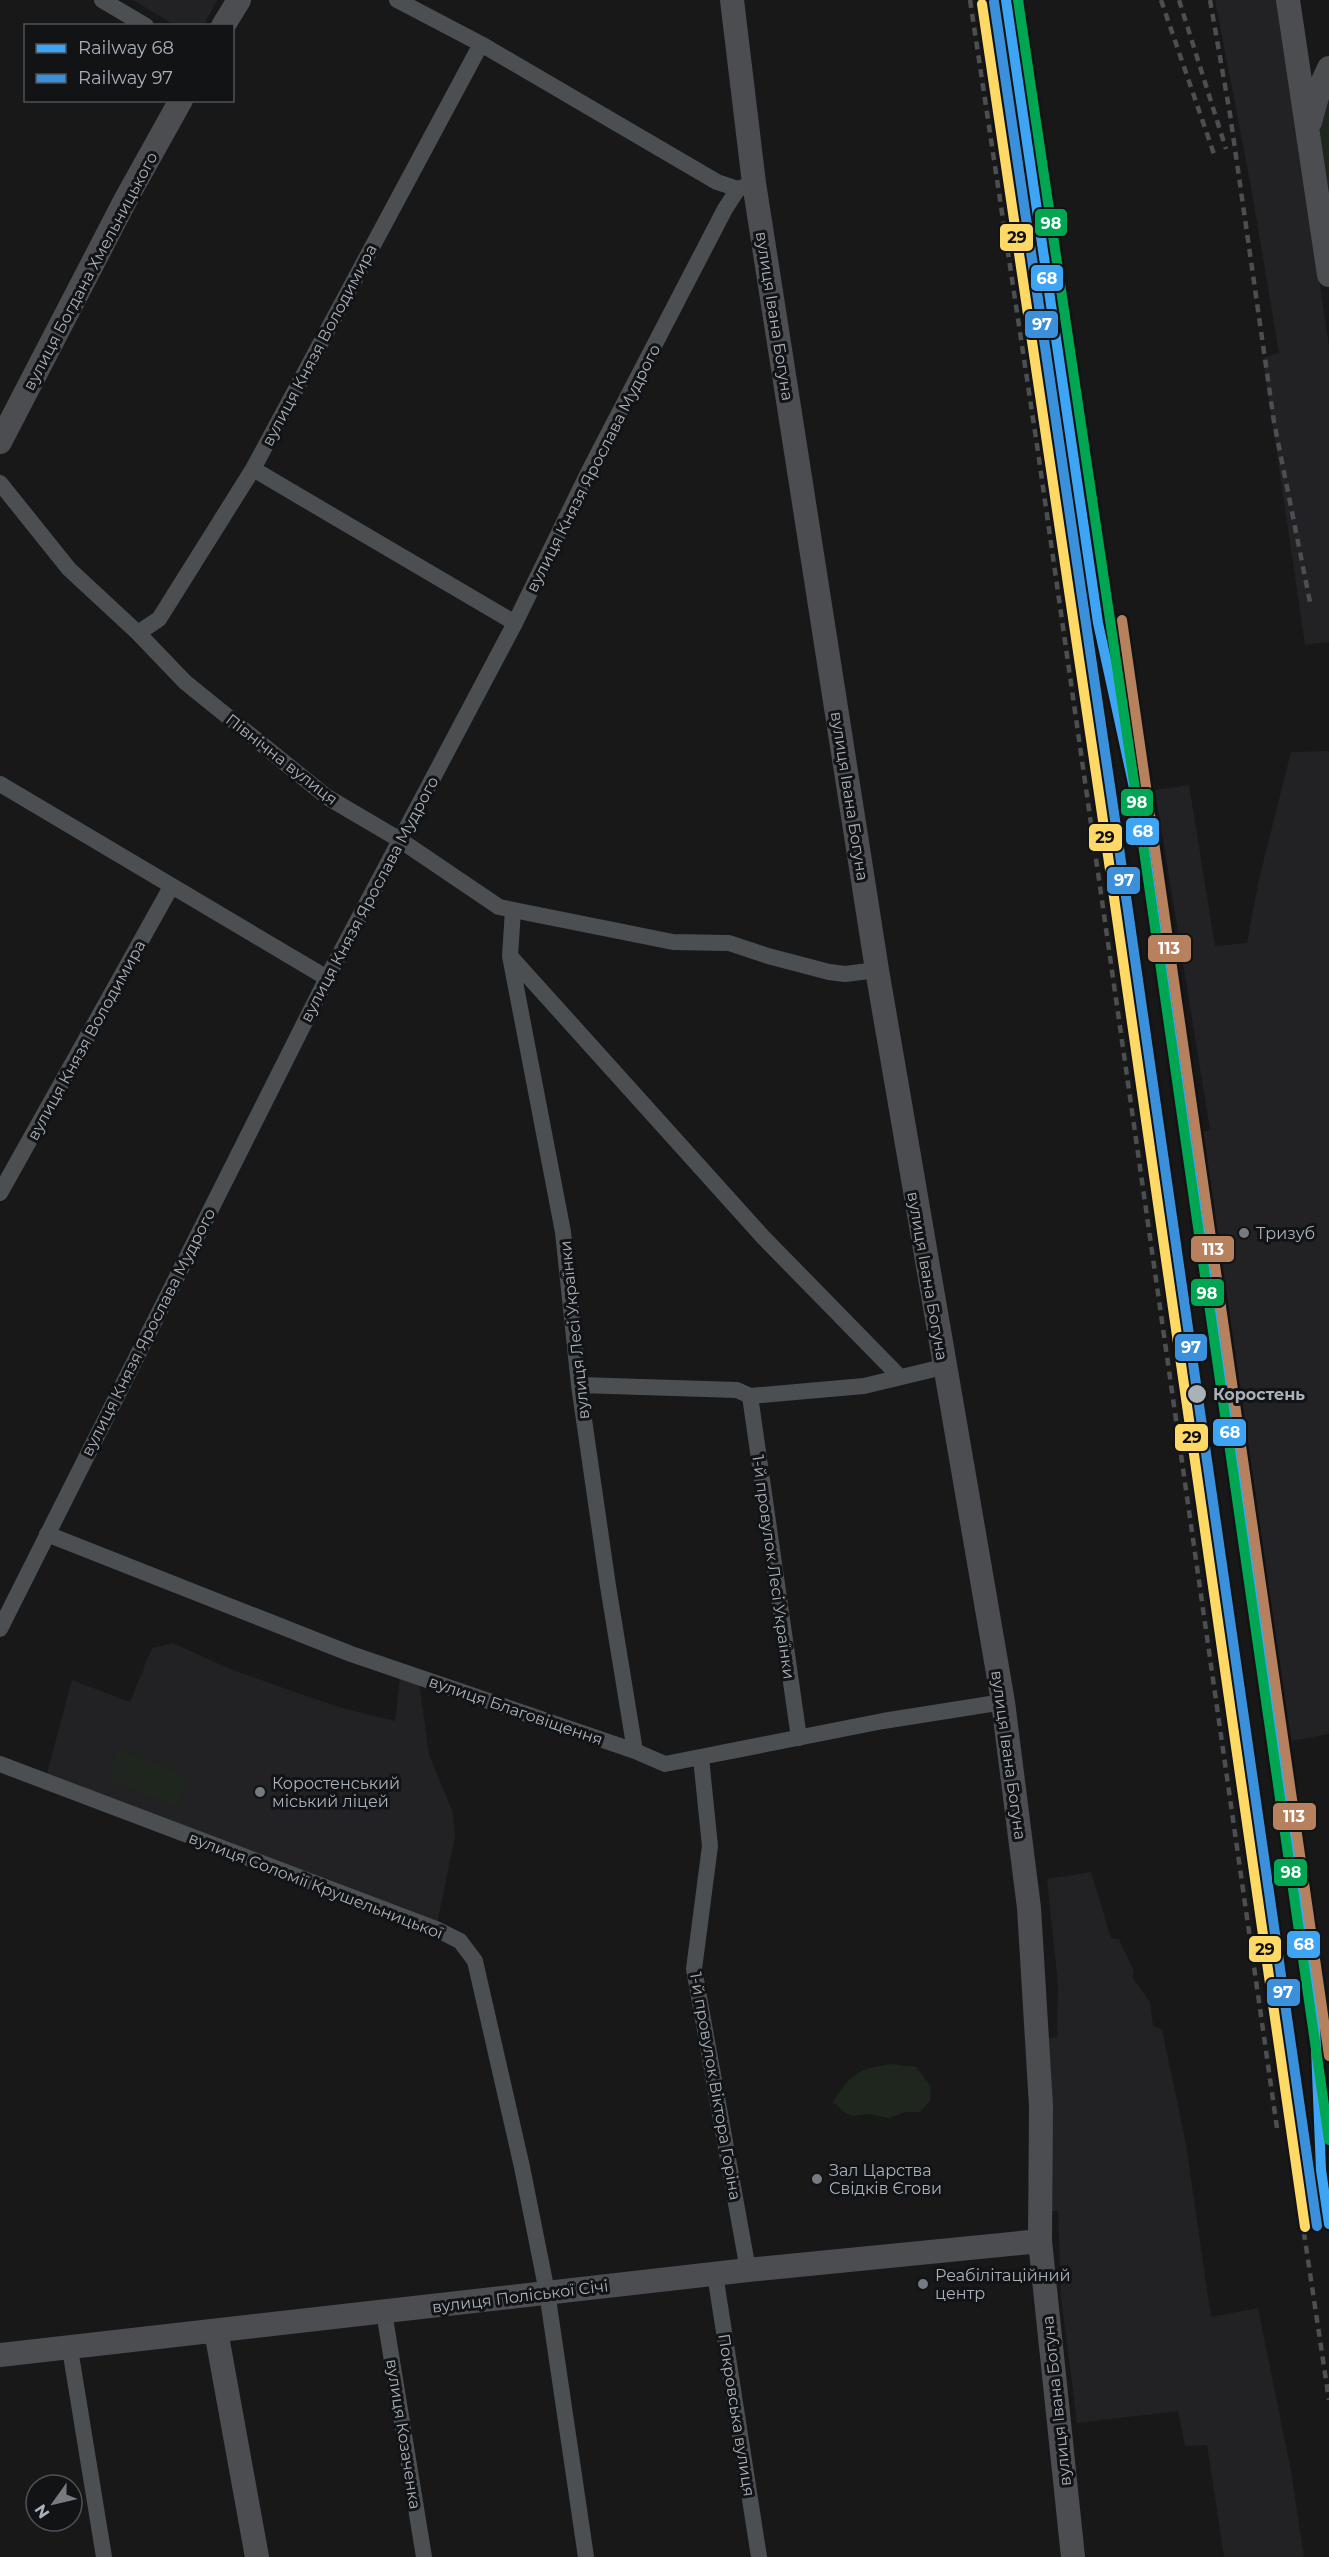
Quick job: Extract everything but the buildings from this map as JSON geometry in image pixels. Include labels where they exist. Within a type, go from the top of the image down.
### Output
[{"type":"street","points":[[102,0],[143,24]]},
{"type":"street","points":[[225,24],[239,0]]},
{"type":"street","points":[[398,0],[481,44],[717,182],[746,186]]},
{"type":"street","name":"вулиця Івана Богуна","points":[[732,0],[746,186],[944,1366],[1003,1702],[1029,1908],[1041,2106],[1040,2241],[1073,2557]]},
{"type":"street","points":[[1288,0],[1329,275]]},
{"type":"street","name":"вулиця Князя Володимира","points":[[138,633],[159,619],[253,469],[481,44]]},
{"type":"street","points":[[1308,132],[1311,114],[1329,68]]},
{"type":"street","name":"вулиця Богдана Хмельницького","points":[[0,442],[179,102]]},
{"type":"street","name":"вулиця Князя Ярослава Мудрого","points":[[0,1629],[327,978],[514,623],[594,461],[720,220],[746,186]]},
{"type":"street","points":[[253,469],[514,623]]},
{"type":"street","name":"Північна вулиця","points":[[0,483],[69,569],[138,633],[184,682],[318,790],[400,840],[499,907],[674,942],[729,943],[829,972],[845,974],[877,970]]},
{"type":"street","points":[[0,784],[327,978]]},
{"type":"street","name":"вулиця Князя Володимира","points":[[0,1193],[171,887]]},
{"type":"street","name":"вулиця Лесі Українки","points":[[513,910],[510,956],[563,1232],[579,1385],[608,1587],[635,1750]]},
{"type":"street","points":[[510,956],[763,1237],[900,1377]]},
{"type":"street","points":[[579,1385],[737,1390],[750,1395],[864,1386],[944,1366]]},
{"type":"street","name":"1-й провулок Лесі Українки","points":[[750,1395],[799,1738]]},
{"type":"street","name":"вулиця Благовіщення","points":[[47,1534],[351,1654],[635,1750],[665,1764],[883,1721],[1003,1702]]},
{"type":"street","name":"1-й провулок Віктора Горіна","points":[[701,1758],[710,1846],[694,1969],[748,2270]]},
{"type":"street","name":"вулиця Соломії Крушельницької","points":[[0,1764],[436,1929],[460,1941],[476,1961],[547,2292],[586,2557]]},
{"type":"street","name":"вулиця Поліської Січі","points":[[0,2355],[70,2349],[547,2292],[1040,2241]]},
{"type":"street","name":"Покровська вулиця","points":[[715,2274],[759,2557]]},
{"type":"street","name":"вулиця Козаченка","points":[[384,2312],[424,2557]]},
{"type":"street","points":[[216,2331],[257,2557]]},
{"type":"street","points":[[70,2349],[104,2557]]},
{"type":"shaded area","points":[[133,0],[217,0],[205,24],[173,24]]},
{"type":"shaded area","points":[[1215,0],[1278,0],[1329,346],[1329,642],[1305,645],[1263,358],[1279,353],[1251,187]]},
{"type":"shaded area","points":[[1329,92],[1329,206],[1319,131]]},
{"type":"shaded area","points":[[1329,751],[1329,1734],[1292,1741],[1271,1664],[1253,1580],[1189,1134],[1210,1130],[1155,790],[1189,785],[1215,946],[1247,943],[1259,879],[1291,752]]},
{"type":"shaded area","name":"Коростенський міський ліцей","points":[[173,1643],[230,1669],[309,1697],[395,1721],[400,1678],[419,1682],[429,1755],[453,1812],[455,1836],[436,1929],[45,1781],[72,1680],[130,1702],[152,1648]]},
{"type":"shaded area","points":[[119,1750],[188,1777],[176,1807],[107,1779]]},
{"type":"shaded area","points":[[1091,1872],[1111,1938],[1119,1939],[1134,1971],[1132,1977],[1150,2002],[1153,2026],[1162,2030],[1186,2144],[1211,2317],[1258,2308],[1291,2471],[1304,2557],[1224,2557],[1207,2445],[1185,2446],[1178,2411],[1077,2423],[1061,2297],[1058,2211],[1050,2211],[1049,2038],[1057,2037],[1058,1985],[1047,1879]]},
{"type":"shaded area","points":[[890,2064],[916,2067],[931,2087],[930,2101],[920,2112],[905,2112],[889,2118],[869,2114],[852,2116],[833,2102],[856,2074],[870,2068]]},
{"type":"railway","points":[[970,0],[1038,452],[1277,2128]]},
{"type":"railway","points":[[992,0],[1050,374],[1064,555],[1267,1986],[1329,2400]]},
{"type":"railway","points":[[1021,0],[1088,448],[1130,768]]},
{"type":"railway","points":[[1161,0],[1214,154]]},
{"type":"railway","points":[[1179,0],[1226,149]]},
{"type":"railway","points":[[1210,0],[1230,114],[1274,422],[1310,602]]},
{"type":"railway","points":[[1315,2024],[1329,2112]]},
{"type":"rail line","name":"68","points":[[1006,0],[1098,623],[1141,820],[1315,2024],[1321,2170],[1329,2224]]},
{"type":"rail line","name":"97","points":[[994,2],[1113,806],[1317,2226]]},
{"type":"transit line","name":"98","points":[[1018,0],[1137,802],[1329,2140]]},
{"type":"transit line","name":"29","points":[[982,4],[1101,807],[1305,2227]]},
{"type":"transit line","name":"113","points":[[1122,620],[1329,2056]]},
{"type":"place","name":"Тризуб","points":[[1244,1233]]},
{"type":"place","name":"Коростень","points":[[1197,1394]]},
{"type":"place","name":"Коростенський міський ліцей","points":[[260,1792]]},
{"type":"place","name":"Зал Царства Свідків Єгови","points":[[817,2179]]},
{"type":"place","name":"Реабілітаційний центр","points":[[923,2284]]}]
